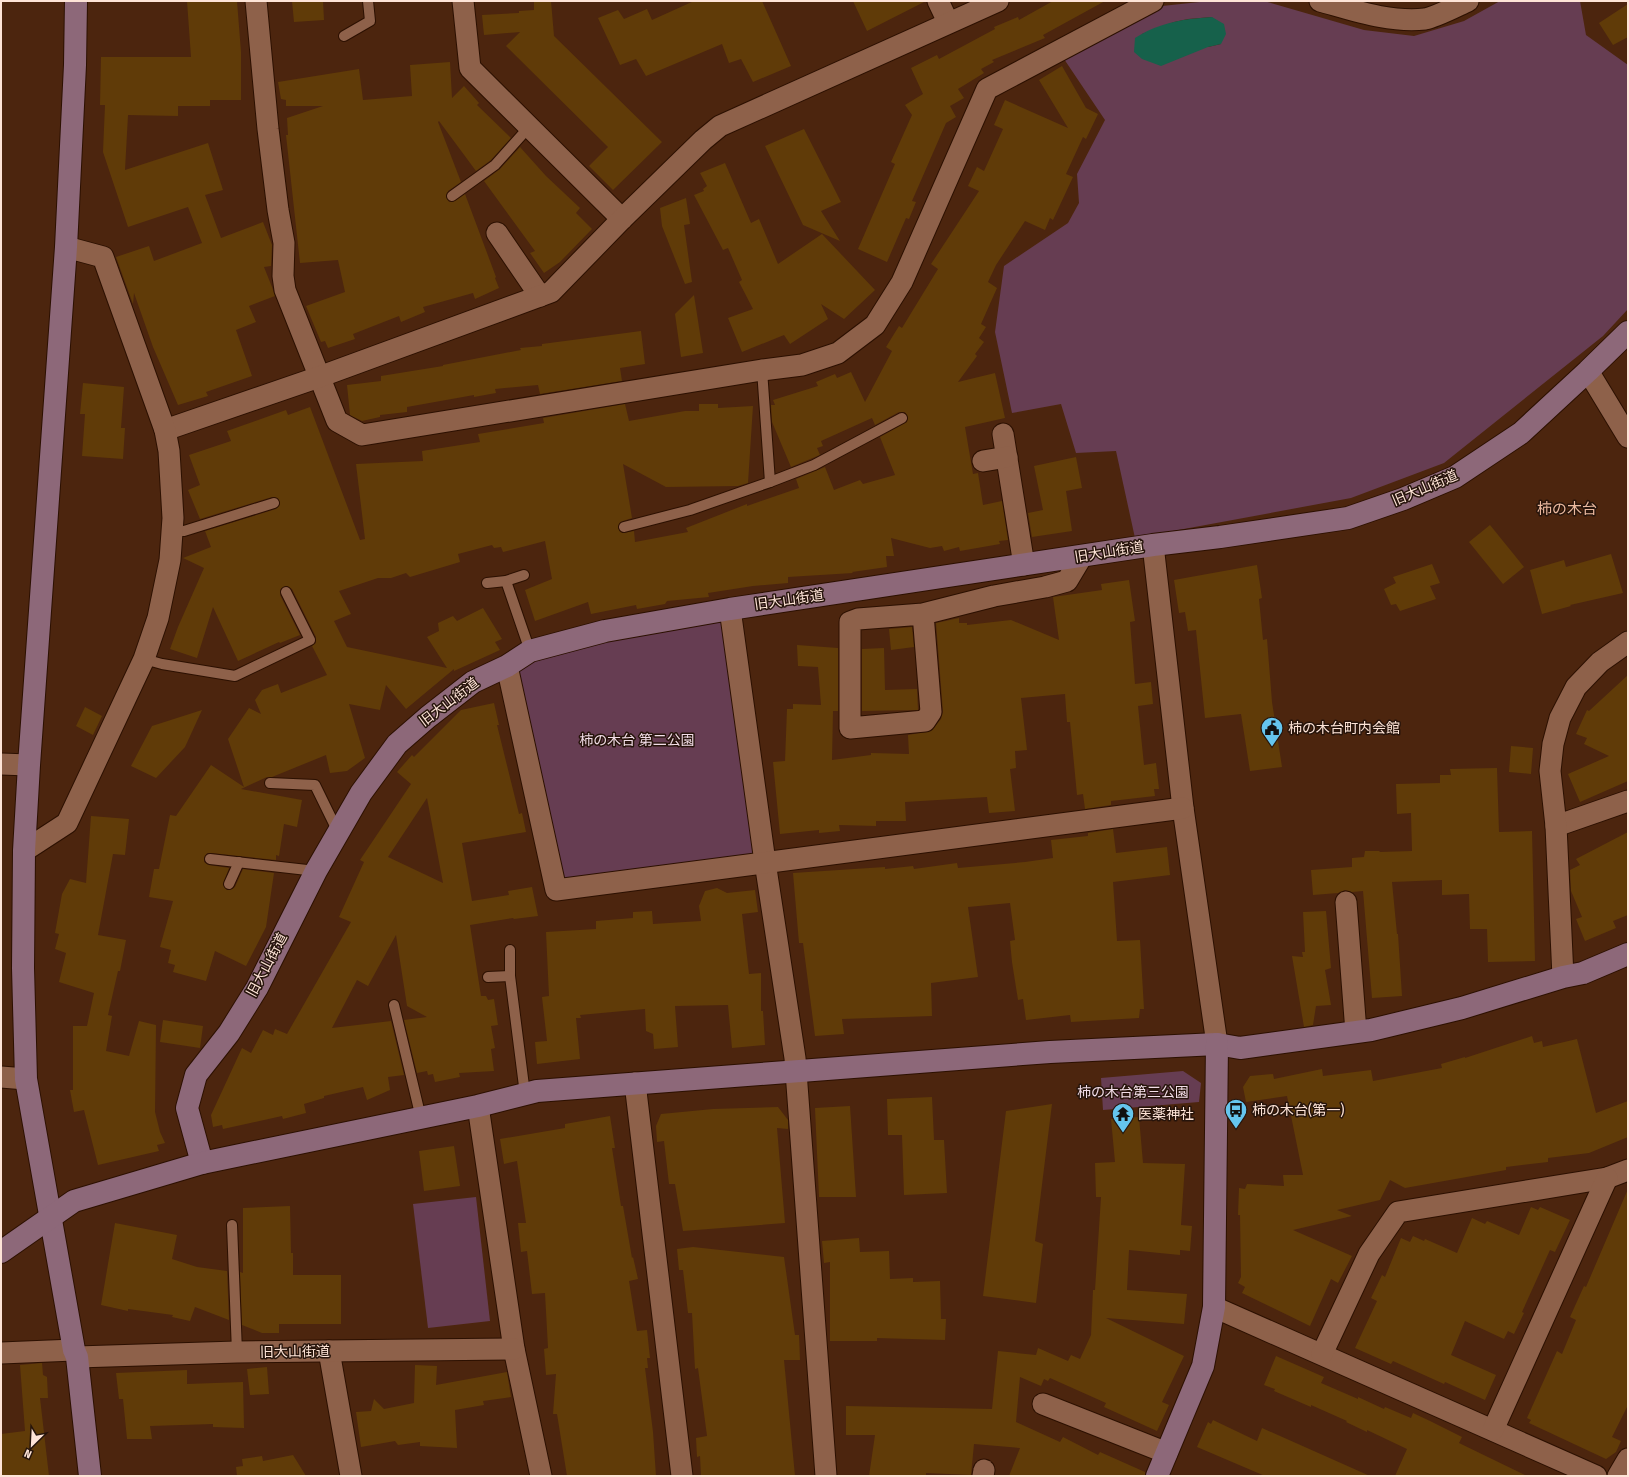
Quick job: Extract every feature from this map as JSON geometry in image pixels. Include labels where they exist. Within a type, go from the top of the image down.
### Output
[{"type":"street","points":[[76,1],[75,65],[66,247],[24,851],[23,968],[26,1079],[75,1354],[90,1476]]},
{"type":"street","points":[[256,1],[270,143],[278,210],[284,243],[282,276],[285,290],[337,421],[362,435],[762,370],[802,365],[838,353],[874,325],[902,282],[987,89],[1153,1]]},
{"type":"street","points":[[463,1],[470,68],[622,219]]},
{"type":"street","points":[[938,1],[948,22]]},
{"type":"street","points":[[165,430],[319,377],[551,292],[622,219],[703,140],[720,126],[948,22],[998,1]]},
{"type":"street","points":[[1320,1],[1366,14],[1403,19],[1427,19],[1468,1]]},
{"type":"street","points":[[497,233],[540,296]]},
{"type":"street","points":[[24,851],[67,823],[144,659],[158,618],[170,560],[172,518],[169,451],[165,430],[103,257],[66,247]]},
{"type":"street","name":"旧大山街道","points":[[202,1163],[187,1108],[196,1075],[229,1033],[257,988],[316,871],[361,793],[397,744],[428,717],[473,682],[507,666],[530,651],[604,631],[730,609],[1153,545],[1220,537],[1348,518],[1455,477],[1521,433],[1628,332]]},
{"type":"street","points":[[1588,371],[1628,437]]},
{"type":"street","points":[[1003,434],[1024,565]]},
{"type":"street","points":[[984,461],[1007,457]]},
{"type":"street","points":[[1153,545],[1183,808],[1217,1044],[1214,1307],[1203,1366],[1158,1476]]},
{"type":"street","points":[[923,614],[931,712],[926,721],[850,728],[850,622],[858,619],[923,614],[994,596],[1045,587],[1067,581],[1082,556]]},
{"type":"street","points":[[730,609],[765,862],[795,1058],[826,1476]]},
{"type":"street","points":[[1563,977],[1556,826],[1550,771],[1553,744],[1560,718],[1576,687],[1600,662],[1628,642]]},
{"type":"street","points":[[507,666],[556,890],[1183,808]]},
{"type":"street","points":[[1,764],[29,765]]},
{"type":"street","points":[[1556,826],[1628,801]]},
{"type":"street","points":[[1346,902],[1356,1032]]},
{"type":"street","points":[[1,1252],[74,1201],[202,1163],[478,1106],[537,1091],[1050,1052],[1217,1044],[1240,1048],[1371,1030],[1462,1008],[1563,977],[1582,973],[1628,954]]},
{"type":"street","points":[[1,1077],[26,1079]]},
{"type":"street","points":[[635,1083],[682,1476]]},
{"type":"street","points":[[478,1106],[514,1349],[541,1476]]},
{"type":"street","points":[[1322,1354],[1369,1254],[1398,1212],[1607,1178],[1628,1170]]},
{"type":"street","points":[[1493,1430],[1607,1178]]},
{"type":"street","points":[[1214,1307],[1596,1476]]},
{"type":"street","name":"旧大山街道","points":[[1,1353],[75,1354],[514,1349]]},
{"type":"street","points":[[329,1351],[351,1476]]},
{"type":"street","points":[[1043,1404],[1167,1452]]},
{"type":"street","points":[[1618,1476],[1628,1459]]},
{"type":"lane","points":[[344,36],[370,21],[368,1]]},
{"type":"lane","points":[[452,196],[495,165],[529,126]]},
{"type":"lane","points":[[762,370],[770,482]]},
{"type":"lane","points":[[624,527],[690,510],[814,465],[902,418]]},
{"type":"lane","points":[[172,531],[184,531],[274,503]]},
{"type":"lane","points":[[487,583],[506,581],[524,575]]},
{"type":"lane","points":[[506,581],[530,651]]},
{"type":"lane","points":[[144,659],[162,664],[235,676],[310,640],[286,592]]},
{"type":"lane","points":[[270,783],[316,785],[338,832]]},
{"type":"lane","points":[[210,859],[316,871]]},
{"type":"lane","points":[[229,884],[239,862]]},
{"type":"lane","points":[[510,950],[510,976],[525,1094]]},
{"type":"lane","points":[[488,976],[510,976]]},
{"type":"lane","points":[[394,1005],[421,1118]]},
{"type":"lane","points":[[232,1225],[237,1352]]},
{"type":"green space","points":[[1209,1],[1264,1],[1364,30],[1414,36],[1464,21],[1500,1],[1580,1],[1586,35],[1628,65],[1628,309],[1603,336],[1444,463],[1351,498],[1135,538],[1116,451],[1076,453],[1061,404],[1012,413],[995,332],[1004,266],[1068,223],[1079,203],[1077,174],[1105,120],[1064,59],[1162,6]],"holes":[[[1212,17],[1221,44],[1208,47],[1142,34],[1174,22]]]},
{"type":"green space","name":"柿の木台 第二公園","points":[[730,609],[765,862],[556,890],[507,666]]},
{"type":"green space","name":"柿の木台第三公園","points":[[1183,1071],[1201,1083],[1199,1102],[1103,1110],[1101,1078]]},
{"type":"green space","points":[[476,1197],[490,1321],[428,1328],[413,1204]]},
{"type":"shaded area","points":[[1212,17],[1224,24],[1226,34],[1221,44],[1208,47],[1161,66],[1142,59],[1134,52],[1135,38],[1147,31],[1176,21]]},
{"type":"building","points":[[187,1],[237,1],[241,52],[241,100],[210,100],[210,106],[178,106],[178,116],[128,115],[125,170],[208,143],[223,190],[205,195],[221,238],[263,222],[272,245],[271,266],[264,267],[275,296],[249,306],[256,322],[236,330],[252,376],[206,392],[208,396],[178,405],[153,347],[134,293],[133,304],[116,257],[149,246],[154,261],[202,243],[188,207],[128,227],[103,152],[105,105],[100,105],[101,57],[191,57]]},
{"type":"building","points":[[292,1],[323,1],[324,20],[294,22]]},
{"type":"building","points":[[534,1],[551,1],[554,36],[662,142],[613,190],[589,166],[608,147],[506,46],[520,32],[484,35],[482,15],[519,13],[519,11],[534,10]]},
{"type":"building","points":[[694,1],[762,1],[791,66],[753,82],[741,59],[729,63],[722,44],[646,76],[636,59],[620,65],[598,18],[618,10],[624,19],[647,9],[652,20]]},
{"type":"building","points":[[853,1],[926,1],[867,31]]},
{"type":"building","points":[[1053,1],[1105,1],[1043,35],[1045,38],[992,60],[994,62],[981,69],[984,73],[958,89],[964,98],[950,106],[956,117],[946,123],[912,201],[916,202],[909,219],[906,218],[887,262],[858,249],[895,164],[891,162],[912,115],[905,105],[923,94],[911,68],[937,55],[939,59],[995,29],[994,27],[1018,17],[1019,20]]},
{"type":"building","points":[[1628,4],[1628,37],[1613,45],[1599,23]]},
{"type":"building","points":[[450,62],[452,98],[464,86],[479,103],[477,105],[511,138],[491,160],[476,171],[439,121],[438,122],[461,182],[448,191],[446,197],[449,202],[453,202],[465,194],[499,288],[475,299],[473,293],[423,307],[425,312],[401,322],[399,316],[353,334],[355,339],[328,348],[325,341],[321,342],[306,306],[345,292],[338,260],[300,263],[286,135],[288,135],[287,118],[323,106],[286,106],[286,100],[281,99],[278,82],[359,69],[363,100],[412,96],[410,65]]},
{"type":"building","points":[[1062,66],[1086,108],[1098,114],[1086,139],[1083,137],[1066,174],[1073,177],[1053,220],[1050,218],[1045,230],[1025,221],[996,265],[988,282],[997,288],[981,324],[986,327],[979,338],[984,342],[975,354],[977,356],[958,382],[995,373],[1005,418],[965,427],[973,474],[978,473],[983,505],[1002,501],[1008,540],[999,541],[1000,544],[960,551],[959,547],[944,551],[942,546],[930,548],[891,538],[894,556],[886,556],[887,567],[852,572],[853,573],[788,577],[788,583],[753,586],[708,593],[709,597],[667,601],[665,604],[637,609],[636,605],[591,614],[588,602],[535,621],[525,590],[552,579],[545,541],[503,552],[501,547],[494,548],[492,545],[458,554],[460,562],[410,577],[406,573],[391,578],[378,578],[339,591],[351,614],[334,621],[347,647],[447,668],[427,637],[439,631],[438,623],[453,616],[457,621],[483,608],[502,639],[495,642],[500,650],[454,671],[454,669],[406,709],[386,685],[380,710],[349,704],[365,758],[347,771],[330,773],[326,755],[272,777],[267,777],[241,789],[302,800],[297,827],[284,824],[279,856],[276,855],[276,860],[211,853],[207,853],[204,858],[204,862],[209,865],[229,868],[223,884],[227,890],[235,887],[243,869],[274,873],[266,927],[246,966],[215,951],[206,981],[173,972],[175,965],[168,963],[171,950],[160,947],[173,901],[149,897],[154,869],[159,869],[170,815],[176,816],[211,765],[244,787],[228,739],[249,708],[261,714],[255,700],[262,690],[278,684],[281,693],[327,675],[312,646],[316,643],[316,637],[292,589],[287,586],[281,588],[280,595],[300,635],[280,643],[279,642],[238,661],[213,607],[197,658],[170,649],[204,568],[183,558],[211,547],[205,531],[276,509],[280,504],[278,498],[272,497],[200,519],[188,490],[200,485],[189,455],[231,441],[227,431],[286,410],[288,415],[310,407],[360,540],[365,539],[356,464],[423,461],[422,451],[480,442],[478,434],[544,423],[543,418],[625,404],[629,421],[685,411],[699,411],[699,404],[718,404],[718,408],[753,406],[748,483],[738,486],[666,487],[623,464],[632,518],[620,522],[618,528],[623,533],[634,531],[635,542],[688,532],[686,528],[747,504],[747,506],[799,488],[796,479],[825,467],[834,490],[860,480],[863,484],[895,475],[880,437],[907,422],[908,418],[905,412],[899,412],[875,425],[872,418],[821,441],[823,446],[817,448],[820,455],[791,467],[772,422],[771,405],[775,405],[773,400],[818,386],[816,382],[835,374],[837,378],[851,372],[865,402],[892,351],[886,347],[899,326],[902,328],[938,269],[931,264],[979,191],[968,186],[977,167],[984,171],[1003,129],[994,125],[1005,100],[1068,128],[1039,80]]},
{"type":"building","points":[[804,129],[841,202],[821,211],[840,241],[803,225],[765,146]]},
{"type":"building","points":[[520,147],[546,176],[580,208],[576,213],[592,229],[560,262],[544,273],[530,253],[535,251],[484,181],[500,169]]},
{"type":"building","points":[[725,163],[751,223],[759,219],[778,264],[822,234],[875,290],[844,319],[821,304],[828,319],[790,344],[784,335],[742,352],[728,318],[753,309],[739,282],[742,280],[728,248],[723,250],[694,195],[704,191],[703,189],[707,186],[700,173]]},
{"type":"building","points":[[686,198],[690,224],[684,225],[692,282],[685,284],[662,226],[660,208]]},
{"type":"building","points":[[694,295],[703,353],[681,357],[675,314]]},
{"type":"building","points":[[641,331],[645,364],[620,368],[622,381],[540,394],[538,385],[495,389],[496,393],[474,397],[474,395],[407,407],[407,412],[380,415],[380,417],[362,421],[350,415],[347,385],[381,381],[381,376],[443,366],[521,350],[520,348]]},
{"type":"building","points":[[83,383],[124,387],[121,428],[125,428],[123,459],[82,456],[85,414],[80,414]]},
{"type":"building","points":[[1076,457],[1082,488],[1066,491],[1072,531],[1032,537],[1028,513],[1043,510],[1034,466]]},
{"type":"building","points":[[1490,525],[1524,567],[1503,584],[1469,542]]},
{"type":"building","points":[[1611,554],[1623,593],[1570,605],[1571,606],[1542,614],[1530,570],[1564,560],[1566,567]]},
{"type":"building","points":[[1432,564],[1440,583],[1430,586],[1436,599],[1400,611],[1396,604],[1391,605],[1384,589],[1396,583],[1393,577]]},
{"type":"building","points":[[1257,565],[1262,598],[1259,599],[1263,640],[1267,639],[1272,702],[1282,767],[1250,771],[1241,714],[1205,718],[1196,630],[1188,631],[1185,612],[1179,613],[1174,580]]},
{"type":"building","points":[[1129,580],[1135,621],[1130,622],[1135,684],[1151,682],[1153,704],[1138,706],[1144,765],[1156,763],[1159,789],[1154,789],[1155,796],[1111,801],[1111,805],[1085,809],[1083,794],[1077,795],[1070,722],[1067,722],[1065,694],[1021,698],[1027,750],[1015,751],[1016,768],[1010,769],[1015,811],[989,813],[987,797],[905,802],[906,821],[876,821],[876,826],[839,825],[840,831],[819,833],[819,830],[780,834],[773,762],[785,761],[787,709],[793,709],[793,704],[821,705],[818,667],[798,666],[797,645],[838,648],[838,711],[833,711],[832,760],[871,755],[871,753],[909,754],[908,735],[931,731],[941,719],[943,712],[936,623],[959,618],[959,623],[967,623],[967,625],[1011,620],[1059,640],[1053,597],[1102,590],[1101,584]]},
{"type":"building","points":[[912,627],[914,647],[891,650],[889,629]]},
{"type":"building","points":[[884,648],[885,690],[917,689],[918,710],[862,711],[862,649]]},
{"type":"building","points":[[1628,675],[1628,781],[1580,802],[1568,774],[1609,756],[1584,744],[1587,738],[1576,734],[1587,710],[1589,711]]},
{"type":"building","points":[[494,703],[499,725],[497,725],[519,814],[522,813],[526,832],[462,843],[472,901],[509,895],[508,891],[532,887],[538,916],[513,918],[470,925],[481,996],[486,996],[488,1000],[494,999],[498,1025],[491,1026],[495,1048],[491,1049],[494,1071],[459,1073],[460,1077],[435,1082],[433,1074],[428,1075],[427,1071],[417,1073],[404,1020],[427,1017],[407,1006],[396,935],[368,986],[357,980],[332,1028],[391,1021],[404,1075],[388,1077],[390,1090],[367,1100],[363,1087],[324,1096],[324,1098],[304,1104],[306,1113],[283,1119],[282,1116],[223,1129],[222,1125],[213,1127],[211,1115],[242,1048],[251,1053],[263,1030],[273,1035],[275,1029],[287,1034],[351,922],[339,917],[364,862],[360,860],[411,784],[397,772],[412,755],[414,757],[461,710]],"holes":[[[427,798],[443,883],[388,857]]]},
{"type":"building","points":[[85,707],[102,716],[93,735],[76,726]]},
{"type":"building","points":[[202,710],[185,747],[156,778],[131,766],[152,726]]},
{"type":"building","points":[[1511,746],[1533,748],[1531,774],[1509,772]]},
{"type":"building","points":[[1497,768],[1499,832],[1532,831],[1535,961],[1488,962],[1487,929],[1470,929],[1469,894],[1442,895],[1442,880],[1392,882],[1398,934],[1402,996],[1372,998],[1363,891],[1352,892],[1345,890],[1338,893],[1313,895],[1311,870],[1352,867],[1352,858],[1364,857],[1365,851],[1412,851],[1411,813],[1397,814],[1396,784],[1440,783],[1440,775],[1451,775],[1450,769]]},
{"type":"building","points":[[91,816],[129,819],[125,855],[113,854],[98,935],[126,940],[120,971],[118,971],[108,1015],[112,1016],[106,1051],[129,1056],[139,1021],[156,1025],[155,1112],[160,1132],[165,1143],[157,1145],[159,1151],[98,1165],[84,1110],[74,1112],[70,1090],[73,1090],[73,1026],[87,1026],[94,993],[59,982],[66,953],[55,949],[59,934],[55,933],[62,894],[70,879],[86,883]]},
{"type":"building","points":[[1113,829],[1116,853],[1167,847],[1170,875],[1113,882],[1117,941],[1140,940],[1144,1009],[1140,1009],[1139,1018],[1071,1022],[1070,1015],[1026,1020],[1023,999],[1018,1000],[1012,962],[1010,941],[1015,940],[1010,903],[968,907],[978,977],[931,983],[932,1016],[842,1019],[844,1034],[815,1036],[803,943],[799,943],[793,873],[885,867],[885,869],[913,866],[914,869],[957,863],[958,868],[1025,862],[1053,858],[1051,840],[1088,836],[1088,833]]},
{"type":"building","points":[[1628,832],[1628,915],[1613,921],[1616,928],[1585,941],[1576,919],[1582,917],[1571,891],[1570,870],[1580,865],[1576,859]]},
{"type":"building","points":[[717,888],[727,893],[755,890],[758,912],[742,914],[749,974],[761,973],[761,1011],[763,1011],[765,1045],[732,1048],[728,1005],[675,1006],[678,1047],[654,1049],[653,1034],[646,1031],[645,1009],[580,1015],[581,1018],[576,1018],[580,1059],[537,1064],[535,1042],[547,1041],[542,997],[549,996],[546,932],[596,929],[596,921],[633,918],[633,912],[652,911],[653,924],[701,921],[699,906],[705,891]]},
{"type":"building","points":[[1326,911],[1331,968],[1325,970],[1331,1005],[1316,1006],[1313,1025],[1304,1027],[1292,956],[1303,957],[1302,952],[1305,952],[1303,912]]},
{"type":"building","points":[[163,1020],[203,1026],[200,1048],[160,1042]]},
{"type":"building","points":[[1532,1036],[1534,1043],[1542,1041],[1543,1047],[1577,1039],[1596,1113],[1628,1101],[1628,1137],[1589,1153],[1548,1158],[1548,1162],[1506,1167],[1506,1170],[1405,1188],[1390,1180],[1380,1200],[1337,1210],[1352,1216],[1293,1230],[1352,1256],[1338,1283],[1331,1279],[1310,1326],[1242,1293],[1245,1287],[1238,1283],[1241,1277],[1240,1215],[1238,1215],[1239,1188],[1245,1189],[1247,1184],[1284,1186],[1283,1175],[1303,1175],[1287,1096],[1246,1102],[1243,1087],[1250,1076],[1273,1074],[1274,1079],[1322,1069],[1323,1076],[1371,1070],[1373,1081],[1442,1068],[1441,1064],[1465,1058]]},
{"type":"building","points":[[932,1097],[934,1140],[944,1140],[947,1193],[904,1195],[902,1135],[888,1135],[887,1099]]},
{"type":"building","points":[[1052,1104],[1035,1241],[1043,1244],[1036,1303],[983,1296],[1006,1111]]},
{"type":"building","points":[[850,1106],[856,1197],[819,1197],[815,1108]]},
{"type":"building","points":[[778,1107],[788,1120],[788,1129],[777,1128],[785,1223],[683,1231],[675,1184],[669,1184],[664,1141],[657,1142],[656,1126],[661,1114],[713,1109]]},
{"type":"building","points":[[610,1116],[615,1148],[612,1148],[621,1206],[623,1206],[632,1258],[633,1257],[638,1279],[629,1281],[637,1331],[647,1330],[650,1358],[647,1358],[648,1368],[645,1368],[653,1432],[656,1476],[567,1476],[557,1414],[553,1414],[556,1374],[546,1375],[544,1349],[548,1348],[545,1293],[532,1294],[527,1251],[521,1252],[518,1223],[526,1223],[517,1161],[504,1164],[500,1139],[565,1128],[565,1124]]},
{"type":"building","points":[[1139,1117],[1143,1163],[1185,1164],[1181,1225],[1192,1226],[1190,1251],[1180,1250],[1180,1255],[1129,1250],[1127,1290],[1187,1294],[1184,1324],[1106,1318],[1184,1356],[1162,1402],[1169,1405],[1157,1431],[1104,1407],[1106,1403],[1050,1378],[1048,1381],[1044,1379],[1041,1386],[1020,1377],[1016,1422],[1060,1442],[1063,1437],[1098,1455],[1100,1452],[1145,1472],[1145,1476],[1009,1476],[1020,1448],[974,1444],[971,1475],[926,1473],[926,1476],[869,1476],[875,1435],[846,1435],[846,1406],[992,1409],[998,1351],[1036,1355],[1038,1348],[1068,1361],[1071,1355],[1080,1359],[1091,1335],[1093,1290],[1095,1290],[1101,1197],[1096,1197],[1095,1163],[1115,1162],[1111,1119]]},
{"type":"building","points":[[454,1146],[460,1186],[424,1191],[419,1151]]},
{"type":"building","points":[[1628,1189],[1628,1405],[1612,1437],[1621,1441],[1616,1452],[1606,1459],[1529,1423],[1531,1420],[1527,1418],[1557,1351],[1562,1354],[1576,1320],[1570,1317],[1584,1286],[1586,1287]]},
{"type":"building","points":[[290,1206],[293,1275],[341,1275],[341,1324],[279,1324],[279,1333],[262,1333],[242,1325],[240,1272],[243,1273],[243,1208]]},
{"type":"building","points":[[1531,1207],[1538,1210],[1540,1207],[1570,1220],[1555,1252],[1550,1250],[1522,1312],[1524,1313],[1514,1334],[1508,1331],[1504,1339],[1465,1321],[1451,1355],[1496,1375],[1485,1400],[1445,1382],[1444,1384],[1393,1361],[1391,1364],[1355,1348],[1377,1301],[1371,1298],[1382,1275],[1385,1277],[1401,1238],[1410,1242],[1413,1236],[1424,1241],[1425,1239],[1457,1253],[1472,1218],[1485,1224],[1487,1221],[1519,1235]]},
{"type":"building","points":[[115,1223],[177,1235],[172,1259],[197,1267],[227,1271],[229,1320],[195,1307],[190,1321],[172,1317],[173,1315],[128,1309],[128,1311],[101,1305]]},
{"type":"building","points":[[859,1238],[860,1252],[889,1251],[890,1279],[913,1278],[913,1282],[940,1281],[941,1319],[946,1319],[945,1340],[877,1338],[877,1341],[830,1341],[830,1262],[824,1263],[822,1241]]},
{"type":"building","points":[[693,1247],[784,1257],[795,1335],[799,1335],[800,1360],[784,1360],[795,1476],[701,1476],[700,1456],[697,1457],[696,1438],[707,1436],[698,1368],[695,1369],[692,1313],[688,1313],[683,1270],[679,1270],[677,1249]]},
{"type":"building","points":[[1276,1356],[1324,1377],[1321,1383],[1358,1399],[1358,1397],[1384,1409],[1385,1407],[1411,1418],[1413,1413],[1430,1421],[1462,1437],[1459,1443],[1527,1476],[1395,1476],[1407,1449],[1367,1430],[1367,1432],[1346,1422],[1347,1421],[1311,1405],[1311,1407],[1274,1391],[1275,1389],[1264,1385]]},
{"type":"building","points":[[42,1363],[43,1375],[47,1377],[48,1398],[40,1398],[49,1476],[1,1476],[1,1434],[25,1431],[20,1365]]},
{"type":"building","points":[[415,1365],[437,1366],[436,1385],[507,1372],[511,1397],[483,1401],[484,1405],[455,1410],[457,1448],[420,1446],[420,1442],[398,1445],[395,1441],[361,1447],[356,1412],[371,1411],[374,1399],[384,1409],[414,1403]]},
{"type":"building","points":[[267,1367],[269,1394],[250,1395],[247,1369]]},
{"type":"building","points":[[187,1370],[187,1384],[243,1382],[244,1428],[213,1427],[213,1424],[150,1426],[152,1439],[127,1439],[123,1399],[119,1399],[116,1373]]},
{"type":"building","points":[[1213,1420],[1257,1441],[1262,1428],[1370,1476],[1265,1476],[1197,1447],[1208,1422],[1211,1424]]},
{"type":"building","points":[[293,1455],[306,1476],[237,1476],[236,1467],[243,1466],[242,1459],[262,1456],[263,1461]]},
{"type":"place","name":"柿の木台町内会館","points":[[1272,748]]},
{"type":"place","name":"柿の木台(第一)","points":[[1236,1130]]},
{"type":"place","name":"医薬神社","points":[[1123,1134]]},
{"type":"district","name":"柿の木台","points":[[1567,509]]}]
